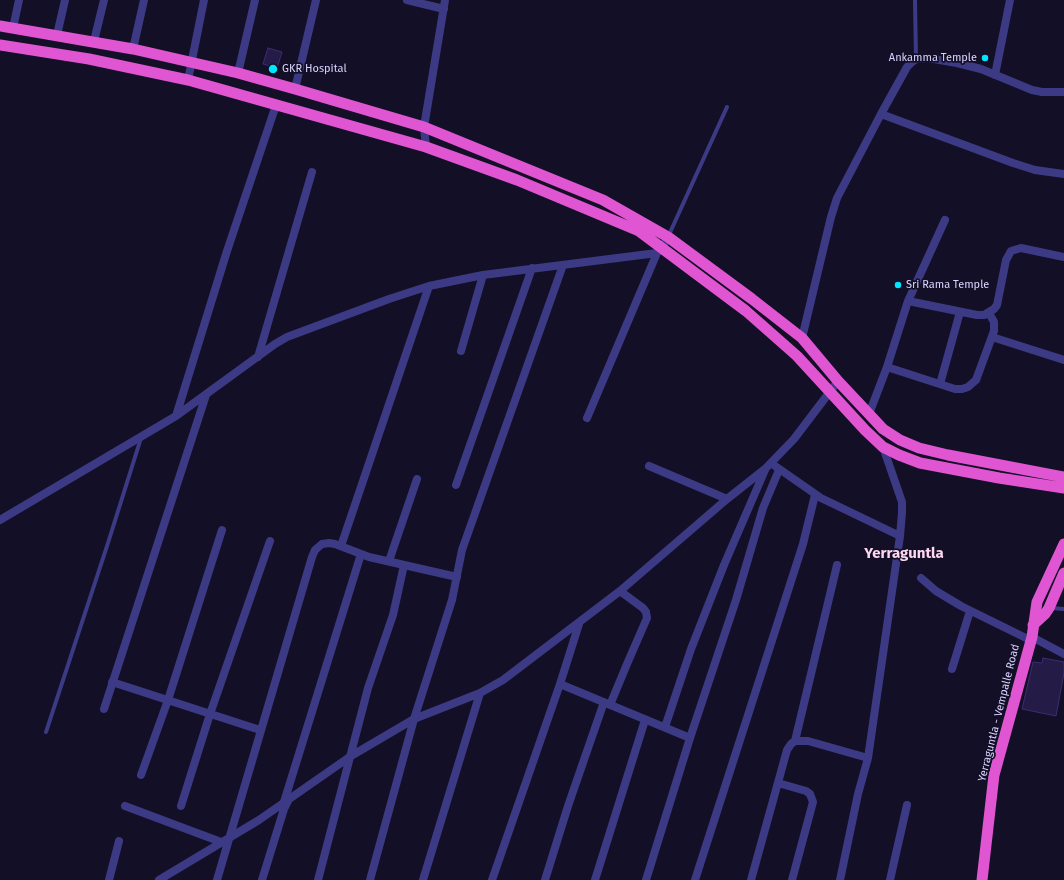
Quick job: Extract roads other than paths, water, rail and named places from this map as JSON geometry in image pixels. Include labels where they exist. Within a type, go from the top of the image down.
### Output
[{"type":"highway","points":[[0,26],[133,49],[238,73],[295,88],[424,127],[603,200],[668,237],[802,338],[838,381],[869,414],[883,428],[900,440],[919,448],[1064,477]]},
{"type":"highway","points":[[0,45],[89,59],[188,80],[426,147],[517,180],[638,231],[660,250],[746,311],[797,356],[865,430],[883,447],[920,463],[999,478],[1064,488]]},
{"type":"highway","name":"Yerraguntla - Vempalle Road","points":[[982,880],[994,775],[1031,638],[1037,602],[1064,544]]},
{"type":"highway","points":[[1033,625],[1045,614],[1064,573]]},
{"type":"street","points":[[13,28],[20,0]]},
{"type":"street","points":[[57,35],[65,0]]},
{"type":"street","points":[[94,42],[104,0]]},
{"type":"street","points":[[133,49],[144,0]]},
{"type":"street","points":[[188,80],[204,0]]},
{"type":"street","points":[[238,73],[255,0]]},
{"type":"street","points":[[295,88],[316,0]]},
{"type":"street","points":[[407,0],[444,9]]},
{"type":"street","points":[[426,147],[424,127],[445,0]]},
{"type":"street","points":[[994,75],[1010,0]]},
{"type":"street","points":[[802,338],[837,198],[881,114],[907,67],[912,62],[916,59],[928,58],[966,65],[1032,90],[1052,93],[1064,92]]},
{"type":"street","points":[[176,416],[227,251],[276,104]]},
{"type":"street","points":[[881,114],[1013,163],[1035,170],[1064,174]]},
{"type":"street","points":[[258,357],[312,172]]},
{"type":"street","points":[[869,414],[887,367],[908,301],[945,220]]},
{"type":"street","points":[[587,418],[660,250],[668,237]]},
{"type":"street","points":[[908,301],[977,315],[989,313],[997,305],[1006,260],[1011,251],[1021,248],[1064,257]]},
{"type":"street","points":[[0,520],[176,416],[275,344],[287,337],[388,299],[429,286],[483,275],[563,265],[660,250]]},
{"type":"street","points":[[370,880],[414,719],[452,600],[462,550],[563,265]]},
{"type":"street","points":[[456,485],[532,268]]},
{"type":"street","points":[[461,351],[483,275]]},
{"type":"street","points":[[341,546],[429,286]]},
{"type":"street","points":[[940,384],[960,312]]},
{"type":"street","points":[[887,367],[956,389],[962,389],[973,384],[976,380],[992,337],[994,327],[993,318],[989,313]]},
{"type":"street","points":[[992,337],[1064,360]]},
{"type":"street","points":[[159,880],[259,820],[351,756],[414,719],[480,692],[503,680],[579,624],[620,591],[727,499],[768,466],[794,439],[838,381]]},
{"type":"street","points":[[104,709],[206,395]]},
{"type":"street","points":[[840,880],[858,794],[868,758],[900,536],[902,502],[883,447]]},
{"type":"street","points":[[649,466],[727,499]]},
{"type":"street","points":[[768,466],[779,470],[815,495],[900,536]]},
{"type":"street","points":[[665,727],[691,648],[724,565],[768,466]]},
{"type":"street","points":[[646,880],[690,738],[736,600],[763,508],[779,470]]},
{"type":"street","points":[[389,561],[417,479]]},
{"type":"street","points":[[695,880],[803,544],[815,495]]},
{"type":"street","points":[[141,776],[168,700],[222,530]]},
{"type":"street","points":[[181,806],[210,714],[270,542]]},
{"type":"street","points":[[217,880],[260,730],[315,550],[322,544],[329,542],[361,554],[457,577]]},
{"type":"street","points":[[262,880],[361,554]]},
{"type":"street","points":[[318,880],[372,674],[393,615],[404,565]]},
{"type":"street","points":[[751,880],[787,750],[795,741],[837,565]]},
{"type":"street","points":[[922,578],[936,591],[970,611],[1064,654]]},
{"type":"street","points":[[545,880],[568,806],[607,704],[627,664],[647,618],[646,612],[643,608],[620,591]]},
{"type":"street","points":[[952,669],[970,611]]},
{"type":"street","points":[[492,880],[560,684],[579,624]]},
{"type":"street","points":[[112,682],[260,730]]},
{"type":"street","points":[[560,684],[690,738]]},
{"type":"street","points":[[423,880],[480,692]]},
{"type":"street","points":[[595,880],[645,720]]},
{"type":"street","points":[[795,741],[808,741],[868,758]]},
{"type":"street","points":[[778,783],[806,791],[810,794],[813,802],[792,880]]},
{"type":"street","points":[[890,880],[907,805]]},
{"type":"street","points":[[125,806],[221,842]]},
{"type":"street","points":[[109,880],[119,841]]},
{"type":"lane","points":[[915,0],[916,59]]},
{"type":"lane","points":[[668,237],[728,107]]},
{"type":"lane","points":[[46,732],[141,437]]},
{"type":"lane","points":[[1048,608],[1064,609]]},
{"type":"place","name":"Ankamma Temple","points":[[985,58]]},
{"type":"place","name":"GKR Hospital","points":[[273,69]]},
{"type":"place","name":"Sri Rama Temple","points":[[898,285]]},
{"type":"district","name":"Yerraguntla","points":[[904,554]]}]
